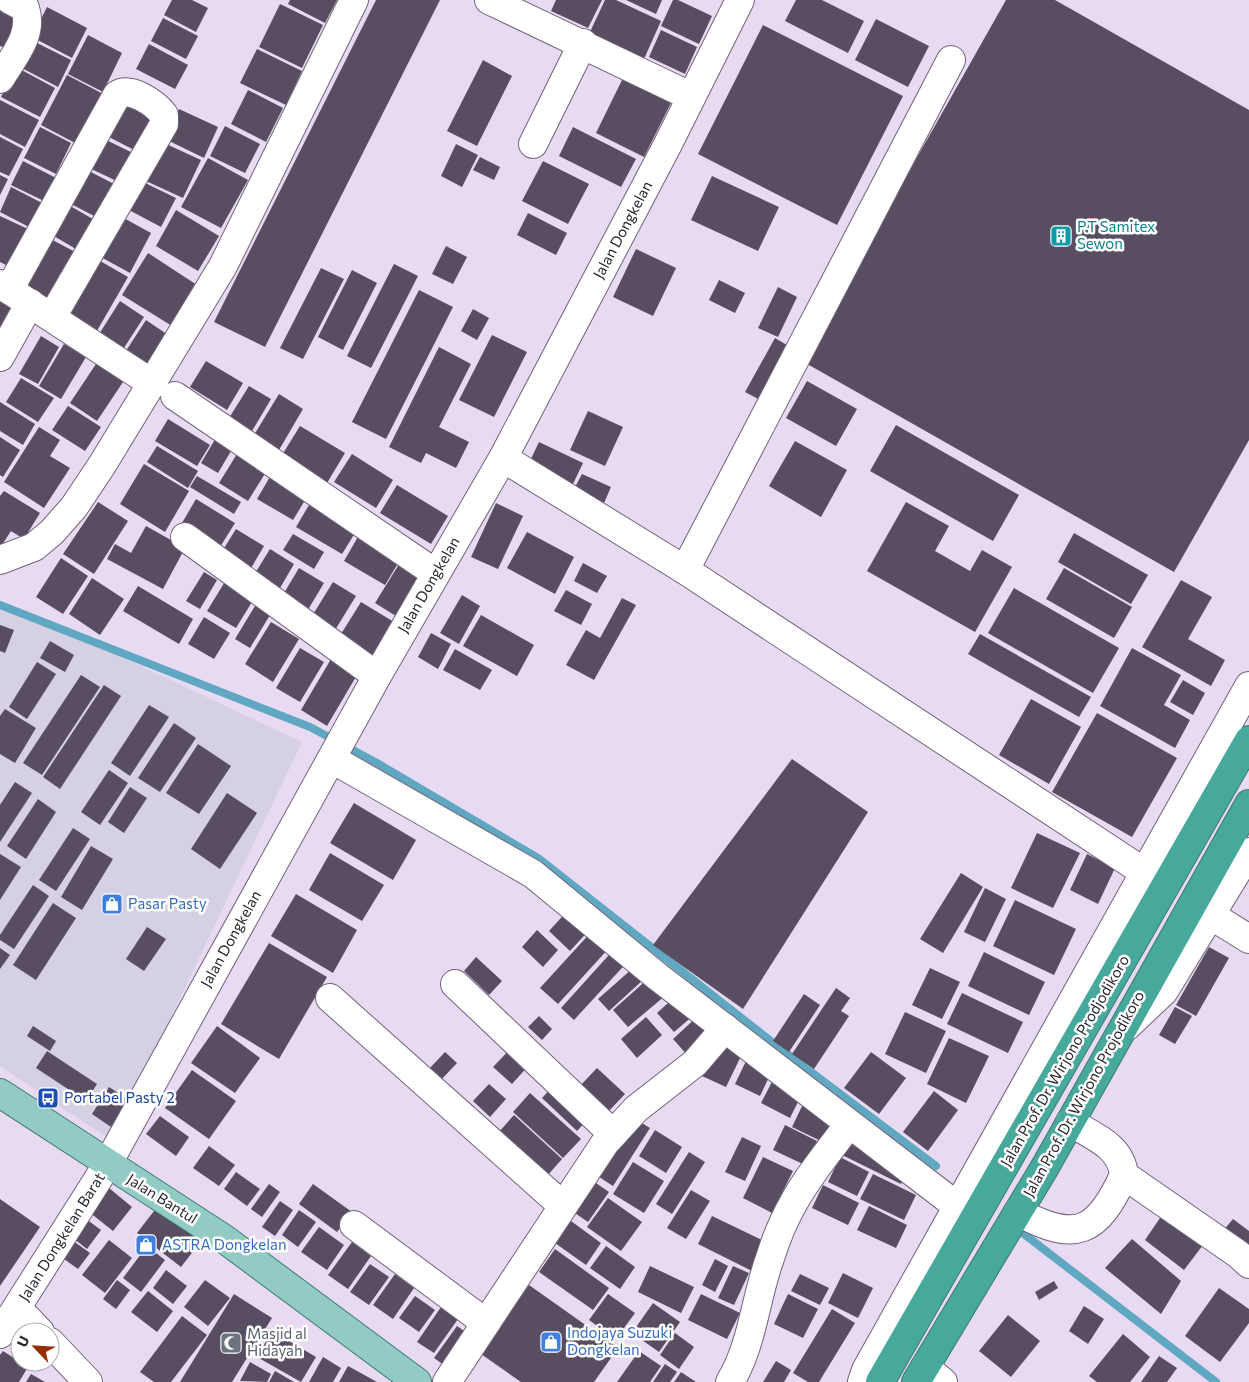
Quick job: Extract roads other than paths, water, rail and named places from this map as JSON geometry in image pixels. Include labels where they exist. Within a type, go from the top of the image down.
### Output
[{"type":"highway","name":"Jalan Prof. Dr. Wirjono Prodjodikoro","points":[[880,1382],[1249,740]]},
{"type":"highway","name":"Jalan Prof. Dr. Wirjono Projodikoro","points":[[928,1377],[1018,1212],[1249,804]]},
{"type":"main road","name":"Jalan Bantul","points":[[0,1093],[222,1238],[417,1382]]},
{"type":"street","points":[[0,79],[25,37],[28,24],[25,8],[10,0]]},
{"type":"street","points":[[0,560],[34,547],[52,532],[97,472],[164,390],[222,266],[354,0]]},
{"type":"street","points":[[489,0],[583,43],[690,96]]},
{"type":"street","name":"Jalan Dongkelan","points":[[108,1165],[377,676],[503,458],[668,144],[690,96],[740,0]]},
{"type":"street","points":[[533,144],[583,43]]},
{"type":"street","points":[[685,570],[951,60]]},
{"type":"street","points":[[0,357],[13,292],[116,95],[122,91],[130,92],[159,108],[164,114],[164,124],[52,317]]},
{"type":"street","points":[[13,292],[164,390],[435,573]]},
{"type":"street","points":[[503,458],[685,570],[1144,872]]},
{"type":"street","points":[[185,537],[377,676]]},
{"type":"street","points":[[862,1382],[866,1370],[957,1206],[1249,686]]},
{"type":"street","points":[[332,759],[532,874],[658,978],[957,1206]]},
{"type":"street","points":[[1118,1035],[1164,991],[1212,916],[1249,852]]},
{"type":"street","points":[[1212,916],[1249,939]]},
{"type":"street","points":[[455,984],[612,1134]]},
{"type":"street","points":[[330,998],[563,1206]]},
{"type":"street","points":[[447,1382],[612,1134],[636,1109],[695,1063],[726,1028]]},
{"type":"street","points":[[1018,1212],[1056,1229],[1066,1231],[1084,1228],[1104,1210],[1124,1175],[1123,1163],[1116,1152],[1070,1122]]},
{"type":"street","points":[[730,1382],[739,1368],[770,1258],[785,1219],[794,1201],[850,1124]]},
{"type":"street","name":"Jalan Dongkelan Barat","points":[[0,1334],[108,1165]]},
{"type":"street","points":[[1124,1175],[1238,1254],[1249,1264]]},
{"type":"street","points":[[354,1224],[486,1323]]},
{"type":"street","points":[[17,1308],[30,1322]]},
{"type":"street","points":[[60,1353],[88,1382]]},
{"type":"waterway","points":[[0,605],[310,727],[377,763],[538,858],[795,1060],[936,1166]]},
{"type":"waterway","points":[[1024,1234],[1216,1382]]},
{"type":"place","name":"P.T Samitex Sewon","points":[[1061,236]]},
{"type":"place","name":"Pasar Pasty","points":[[112,904]]},
{"type":"place","name":"Portabel Pasty 2","points":[[48,1098]]},
{"type":"place","name":"ASTRA Dongkelan","points":[[146,1245]]},
{"type":"place","name":"Indojaya Suzuki Dongkelan","points":[[551,1342]]},
{"type":"place","name":"Masjid al Hidayah","points":[[231,1343]]}]
